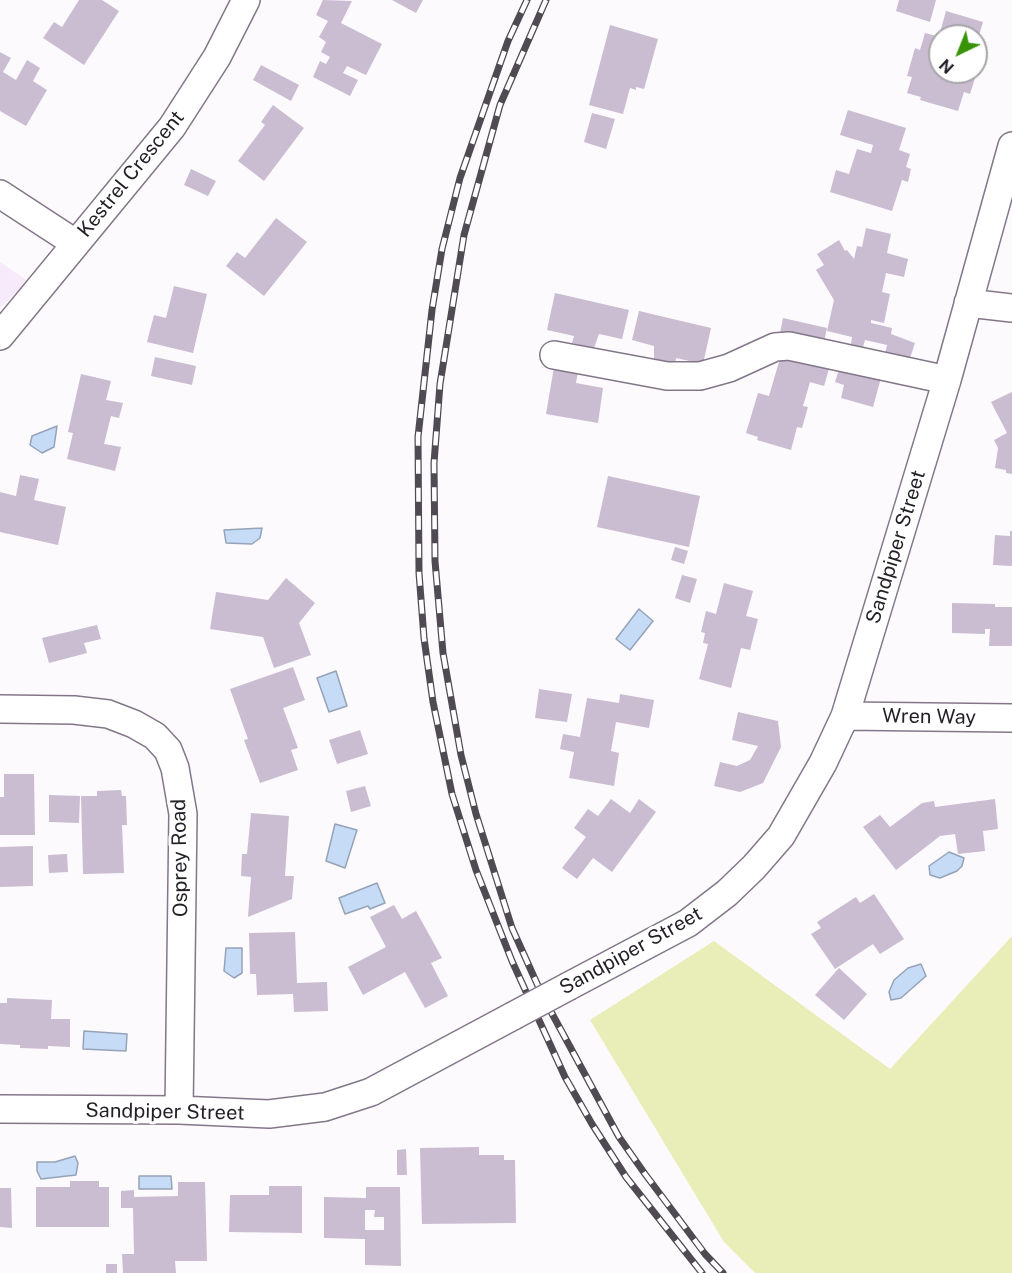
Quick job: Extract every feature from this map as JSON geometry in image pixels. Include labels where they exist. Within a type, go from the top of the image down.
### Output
[{"type":"street","name":"Kestrel Crescent","points":[[0,336],[172,126],[216,57],[246,0]]},
{"type":"street","name":"Sandpiper Street","points":[[0,1109],[179,1110],[269,1114],[325,1107],[371,1092],[688,922],[727,893],[747,874],[781,836],[799,807],[845,716],[947,380],[1012,146]]},
{"type":"street","points":[[0,194],[75,243]]},
{"type":"street","points":[[968,303],[1012,308]]},
{"type":"street","points":[[554,355],[667,376],[700,376],[729,368],[775,347],[789,346],[947,380]]},
{"type":"street","name":"Osprey Road","points":[[0,709],[74,710],[108,714],[134,724],[155,736],[168,750],[176,768],[183,814],[179,1110]]},
{"type":"street","name":"Wren Way","points":[[845,716],[1012,718]]},
{"type":"shaded area","points":[[0,262],[28,281],[0,308]]},
{"type":"green space","points":[[1012,936],[1012,1273],[755,1273],[724,1242],[590,1020],[714,941],[890,1069]]},
{"type":"water","points":[[57,426],[54,447],[42,453],[30,445],[32,436]]},
{"type":"water","points":[[262,528],[260,538],[252,544],[226,543],[224,530]]},
{"type":"water","points":[[639,609],[653,621],[630,650],[616,639]]},
{"type":"water","points":[[336,671],[347,706],[329,712],[317,678]]},
{"type":"water","points":[[335,824],[357,830],[345,868],[326,861]]},
{"type":"water","points":[[949,852],[964,858],[962,866],[957,871],[940,878],[930,875],[929,866]]},
{"type":"water","points":[[377,883],[385,903],[370,909],[368,906],[345,914],[339,898]]},
{"type":"water","points":[[226,948],[242,948],[242,973],[234,978],[224,971]]},
{"type":"water","points":[[921,964],[926,976],[901,998],[891,1000],[889,992],[894,980],[908,968]]},
{"type":"water","points":[[84,1031],[127,1034],[126,1051],[83,1049]]},
{"type":"water","points":[[75,1156],[78,1163],[76,1175],[41,1179],[37,1171],[37,1162],[55,1162]]},
{"type":"water","points":[[139,1176],[171,1176],[172,1189],[139,1189]]},
{"type":"building","points":[[79,0],[102,0],[119,11],[84,65],[43,38],[54,22],[62,27]]},
{"type":"building","points":[[323,0],[352,1],[341,23],[382,44],[366,75],[347,66],[343,73],[358,80],[350,96],[313,77],[320,61],[326,64],[330,57],[321,52],[326,42],[319,37],[328,21],[316,15]]},
{"type":"building","points":[[392,0],[423,0],[416,13]]},
{"type":"building","points":[[899,0],[936,0],[930,22],[896,11]]},
{"type":"building","points":[[946,11],[983,22],[982,24],[942,24]]},
{"type":"building","points":[[610,25],[658,39],[644,89],[630,88],[623,114],[589,105]]},
{"type":"building","points":[[925,33],[928,34],[928,84],[973,84],[970,94],[964,92],[958,111],[920,100],[921,97],[907,93],[912,77],[907,76],[915,48],[920,50]]},
{"type":"building","points":[[0,52],[11,58],[3,72],[16,80],[27,60],[40,68],[33,81],[47,90],[26,126],[0,111]]},
{"type":"building","points":[[261,65],[299,85],[291,101],[253,80]]},
{"type":"building","points":[[273,105],[304,128],[264,181],[238,161],[265,125],[261,122]]},
{"type":"building","points":[[848,110],[906,128],[899,150],[910,154],[906,167],[911,169],[908,182],[902,180],[892,211],[830,192],[836,170],[849,174],[857,149],[871,153],[873,145],[840,135]]},
{"type":"building","points":[[592,113],[615,119],[606,149],[584,142]]},
{"type":"building","points":[[191,169],[216,181],[208,196],[184,185]]},
{"type":"building","points":[[276,218],[307,242],[264,296],[226,266],[237,252],[245,258]]},
{"type":"building","points":[[866,228],[891,234],[887,253],[908,259],[904,277],[886,273],[882,292],[890,294],[884,323],[871,320],[871,323],[892,328],[891,334],[915,343],[909,361],[885,354],[887,345],[865,340],[863,347],[851,344],[852,337],[827,331],[834,300],[816,270],[824,265],[817,254],[839,240],[845,251],[847,250],[854,259],[857,246],[862,247]]},
{"type":"building","points":[[174,286],[207,294],[193,353],[147,342],[154,315],[166,318]]},
{"type":"building","points":[[555,293],[629,310],[622,339],[599,334],[594,348],[572,343],[574,336],[547,330]]},
{"type":"building","points":[[639,311],[711,328],[703,364],[676,358],[675,366],[654,361],[654,346],[632,340]]},
{"type":"building","points":[[783,318],[827,328],[824,342],[780,333]]},
{"type":"building","points":[[781,355],[829,369],[824,386],[810,382],[803,406],[808,407],[802,428],[797,427],[791,450],[757,440],[758,437],[746,433],[758,393],[769,396]]},
{"type":"building","points":[[155,357],[196,366],[192,385],[151,376]]},
{"type":"building","points":[[840,366],[881,378],[873,407],[841,398],[844,385],[835,382]]},
{"type":"building","points":[[554,367],[578,372],[576,383],[603,388],[598,423],[546,414]]},
{"type":"building","points":[[81,374],[111,381],[106,400],[123,403],[119,418],[111,416],[104,444],[121,447],[115,471],[67,459],[73,433],[68,432]]},
{"type":"building","points":[[1012,392],[1012,474],[995,468],[998,448],[994,440],[1007,433],[991,402]]},
{"type":"building","points":[[20,475],[39,479],[34,500],[66,507],[58,545],[0,532],[0,492],[16,496]]},
{"type":"building","points":[[608,476],[700,496],[689,547],[597,527]]},
{"type":"building","points":[[1010,531],[1012,531],[1012,566],[993,565],[995,535],[1010,536]]},
{"type":"building","points":[[675,547],[688,551],[684,564],[671,560]]},
{"type":"building","points":[[682,575],[697,579],[690,603],[675,598]]},
{"type":"building","points":[[286,578],[315,603],[299,623],[311,655],[274,668],[263,637],[210,629],[216,592],[268,600]]},
{"type":"building","points":[[724,583],[753,591],[746,616],[758,619],[750,650],[741,648],[731,688],[699,679],[708,644],[703,643],[705,633],[701,632],[706,611],[716,614]]},
{"type":"building","points":[[952,603],[995,604],[995,607],[1012,607],[1012,646],[989,646],[990,629],[985,629],[985,634],[952,633]]},
{"type":"building","points":[[97,625],[101,639],[84,643],[87,653],[49,663],[42,638]]},
{"type":"building","points":[[293,667],[305,700],[283,708],[298,748],[291,750],[298,770],[260,783],[244,740],[248,739],[230,689]]},
{"type":"building","points":[[539,689],[572,694],[567,722],[535,718]]},
{"type":"building","points":[[620,694],[654,700],[649,728],[616,722],[611,751],[619,753],[614,786],[569,778],[574,752],[560,749],[563,734],[580,737],[587,698],[619,703]]},
{"type":"building","points":[[738,712],[778,721],[781,747],[763,783],[740,792],[714,786],[720,762],[737,766],[750,760],[758,746],[732,740]]},
{"type":"building","points":[[360,730],[368,754],[337,764],[329,740]]},
{"type":"building","points":[[4,774],[34,774],[35,835],[0,835],[0,797],[4,797]]},
{"type":"building","points":[[365,786],[371,806],[351,812],[346,791]]},
{"type":"building","points":[[121,790],[122,796],[126,796],[127,825],[122,825],[124,873],[83,874],[81,796],[97,796],[97,791]]},
{"type":"building","points":[[49,795],[80,796],[79,823],[49,822]]},
{"type":"building","points":[[611,799],[630,813],[639,799],[656,812],[612,872],[593,858],[577,879],[562,868],[586,837],[574,828],[588,809],[598,816]]},
{"type":"building","points":[[995,799],[998,829],[983,831],[985,851],[958,854],[955,834],[940,836],[896,870],[863,827],[880,815],[890,827],[922,803],[934,801],[935,807]]},
{"type":"building","points":[[251,813],[289,816],[285,876],[294,876],[292,899],[248,917],[251,877],[241,876],[242,854],[247,854]]},
{"type":"building","points":[[33,846],[33,886],[0,887],[0,847]]},
{"type":"building","points":[[67,854],[68,872],[49,873],[48,855]]},
{"type":"building","points":[[874,894],[904,939],[880,954],[873,944],[835,969],[811,934],[821,928],[817,922],[856,897],[860,903]]},
{"type":"building","points":[[394,905],[402,919],[416,911],[442,958],[431,963],[448,996],[425,1008],[405,972],[363,995],[348,967],[386,947],[370,917]]},
{"type":"building","points":[[295,932],[297,983],[327,982],[328,1011],[294,1012],[293,994],[257,995],[256,974],[250,974],[249,933]]},
{"type":"building","points":[[839,968],[867,994],[844,1020],[815,995]]},
{"type":"building","points":[[7,998],[52,1000],[51,1019],[70,1019],[70,1047],[20,1048],[20,1045],[0,1044],[0,1003],[7,1003]]},
{"type":"building","points":[[479,1147],[479,1155],[504,1155],[504,1160],[515,1160],[516,1223],[422,1224],[420,1148]]},
{"type":"building","points":[[406,1149],[407,1175],[397,1175],[397,1150]]},
{"type":"building","points":[[70,1181],[99,1181],[99,1187],[109,1187],[109,1227],[36,1227],[36,1187],[70,1187]]},
{"type":"building","points":[[178,1182],[205,1182],[207,1261],[175,1261],[176,1273],[123,1273],[122,1254],[134,1254],[133,1208],[121,1208],[121,1191],[134,1190],[134,1197],[178,1196]]},
{"type":"building","points":[[269,1186],[302,1186],[302,1233],[229,1232],[230,1195],[269,1195]]},
{"type":"building","points":[[366,1187],[400,1187],[401,1266],[365,1265],[365,1239],[324,1238],[324,1197],[366,1198]],"holes":[[[365,1210],[375,1210],[374,1217],[384,1217],[384,1230],[365,1230]]]},
{"type":"building","points":[[0,1188],[11,1188],[12,1228],[0,1227]]},
{"type":"building","points":[[106,1264],[117,1264],[117,1273],[106,1273]]},
{"type":"railway","points":[[527,0],[508,41],[460,178],[442,249],[432,310],[418,437],[419,573],[424,638],[433,702],[452,794],[476,870],[512,961],[565,1077],[592,1124],[626,1177],[702,1273]]},
{"type":"railway","points":[[546,0],[500,105],[464,235],[440,384],[434,463],[435,561],[443,653],[461,755],[476,814],[512,928],[543,997],[619,1137],[705,1254],[723,1273]]}]
